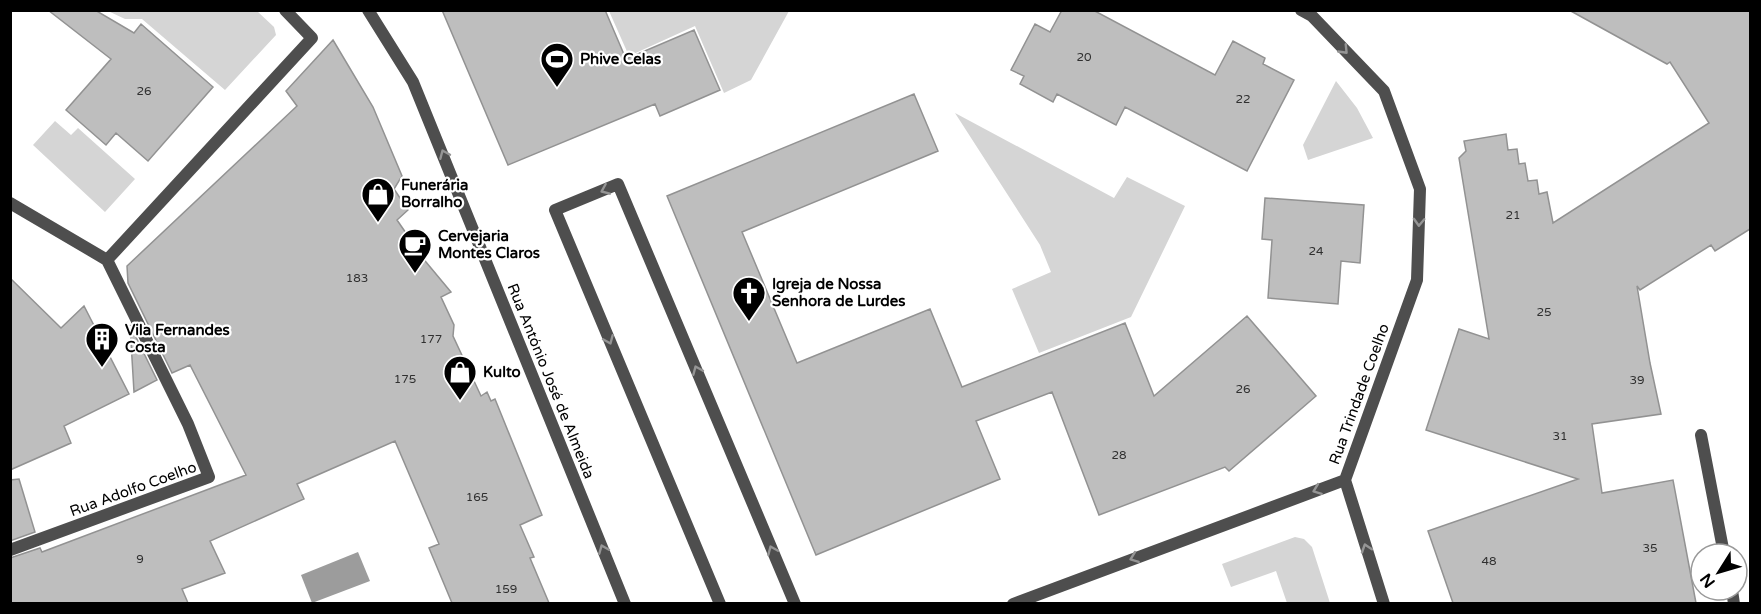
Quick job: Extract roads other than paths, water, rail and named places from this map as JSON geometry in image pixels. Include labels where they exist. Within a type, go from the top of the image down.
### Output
[{"type":"street","points":[[10,202],[107,261],[312,38],[285,10]]},
{"type":"street","name":"Rua António José de Almeida","points":[[368,10],[414,82],[625,603]]},
{"type":"street","name":"Rua Trindade Coelho","points":[[1013,603],[1345,480],[1417,279],[1420,189],[1384,91],[1312,16],[1301,10]]},
{"type":"street","points":[[720,603],[555,210],[618,184],[795,603]]},
{"type":"street","name":"Rua Adolfo Coelho","points":[[10,550],[209,477],[188,424],[107,261]]},
{"type":"street","points":[[1701,435],[1722,542]]},
{"type":"street","points":[[1345,480],[1384,603]]},
{"type":"place","name":"Phive Celas","points":[[557,88]]},
{"type":"place","name":"Funerária Borralho","points":[[378,223]]},
{"type":"place","name":"Cervejaria Montes Claros","points":[[415,274]]},
{"type":"place","name":"Igreja de Nossa Senhora de Lurdes","points":[[749,322]]},
{"type":"place","name":"Vila Fernandes Costa","points":[[102,368]]},
{"type":"place","name":"Kulto","points":[[460,401]]}]
